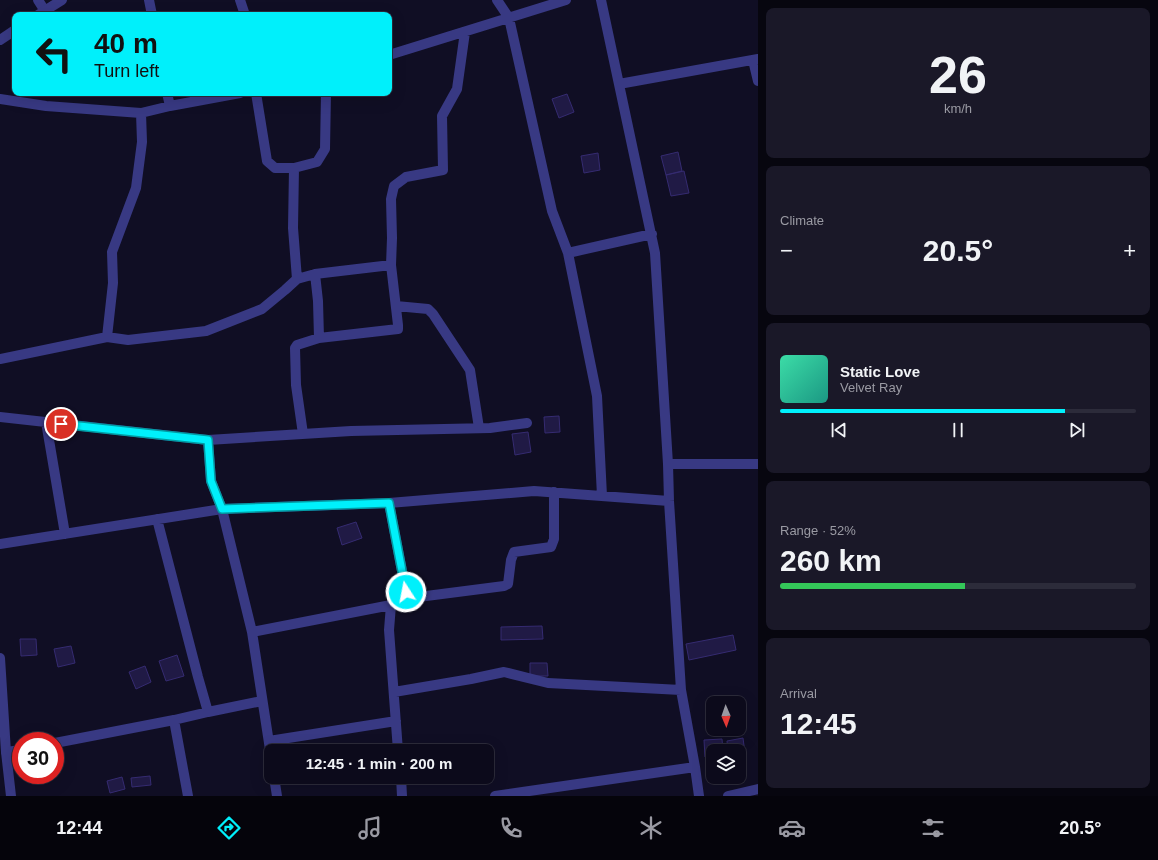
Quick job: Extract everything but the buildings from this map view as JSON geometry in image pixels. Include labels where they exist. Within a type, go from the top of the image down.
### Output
[{"type":"street","points":[[38,0],[41,12]]},
{"type":"street","points":[[43,12],[62,0]]},
{"type":"street","points":[[149,0],[151,12]]},
{"type":"street","points":[[240,0],[244,12]]},
{"type":"street","points":[[497,0],[509,18],[552,211],[568,253],[597,396],[602,496]]},
{"type":"street","points":[[392,54],[566,0]]},
{"type":"street","points":[[602,0],[655,252],[681,690],[699,796]]},
{"type":"street","points":[[0,40],[12,32]]},
{"type":"street","points":[[303,434],[296,384],[295,348],[297,345],[319,338],[398,329],[391,265],[391,199],[394,186],[406,177],[443,170],[442,116],[456,89],[465,32]]},
{"type":"street","points":[[619,84],[755,60],[758,81]]},
{"type":"street","points":[[168,96],[170,106]]},
{"type":"street","points":[[0,99],[46,106],[140,113],[224,96]]},
{"type":"street","points":[[256,96],[267,161],[275,168],[294,168],[317,162],[325,150],[326,96]]},
{"type":"street","points":[[107,337],[113,283],[112,252],[136,188],[142,142],[140,113]]},
{"type":"street","points":[[294,168],[293,228],[297,279]]},
{"type":"street","points":[[568,253],[652,234]]},
{"type":"street","points":[[0,359],[107,337],[128,340],[206,330],[262,309],[297,279],[315,274],[391,265]]},
{"type":"street","points":[[315,274],[318,301],[319,338]]},
{"type":"street","points":[[396,306],[428,309],[433,314],[470,370],[479,428]]},
{"type":"street","points":[[0,417],[208,440],[351,431],[490,428],[527,423]]},
{"type":"street","points":[[46,422],[65,534]]},
{"type":"street","points":[[208,440],[211,481],[222,509],[252,632],[269,744]]},
{"type":"street","points":[[668,464],[758,464]]},
{"type":"street","points":[[0,544],[222,509],[389,503],[534,491],[669,500]]},
{"type":"street","points":[[252,632],[390,605],[403,599],[504,586],[508,584],[511,560],[514,552],[551,547],[554,539],[554,492]]},
{"type":"street","points":[[389,503],[406,592],[403,599]]},
{"type":"street","points":[[157,520],[208,712]]},
{"type":"street","points":[[390,605],[389,630],[398,744]]},
{"type":"street","points":[[0,658],[3,753],[11,796]]},
{"type":"street","points":[[394,692],[504,672],[548,683],[681,690]]},
{"type":"street","points":[[64,741],[262,701]]},
{"type":"street","points":[[174,720],[188,796]]},
{"type":"street","points":[[269,741],[396,721]]},
{"type":"street","points":[[496,796],[695,767]]},
{"type":"street","points":[[275,784],[277,796]]},
{"type":"street","points":[[401,784],[402,796]]},
{"type":"street","points":[[728,796],[758,789]]},
{"type":"route","points":[[61,424],[208,440],[211,481],[222,509],[389,503],[406,592]]}]
